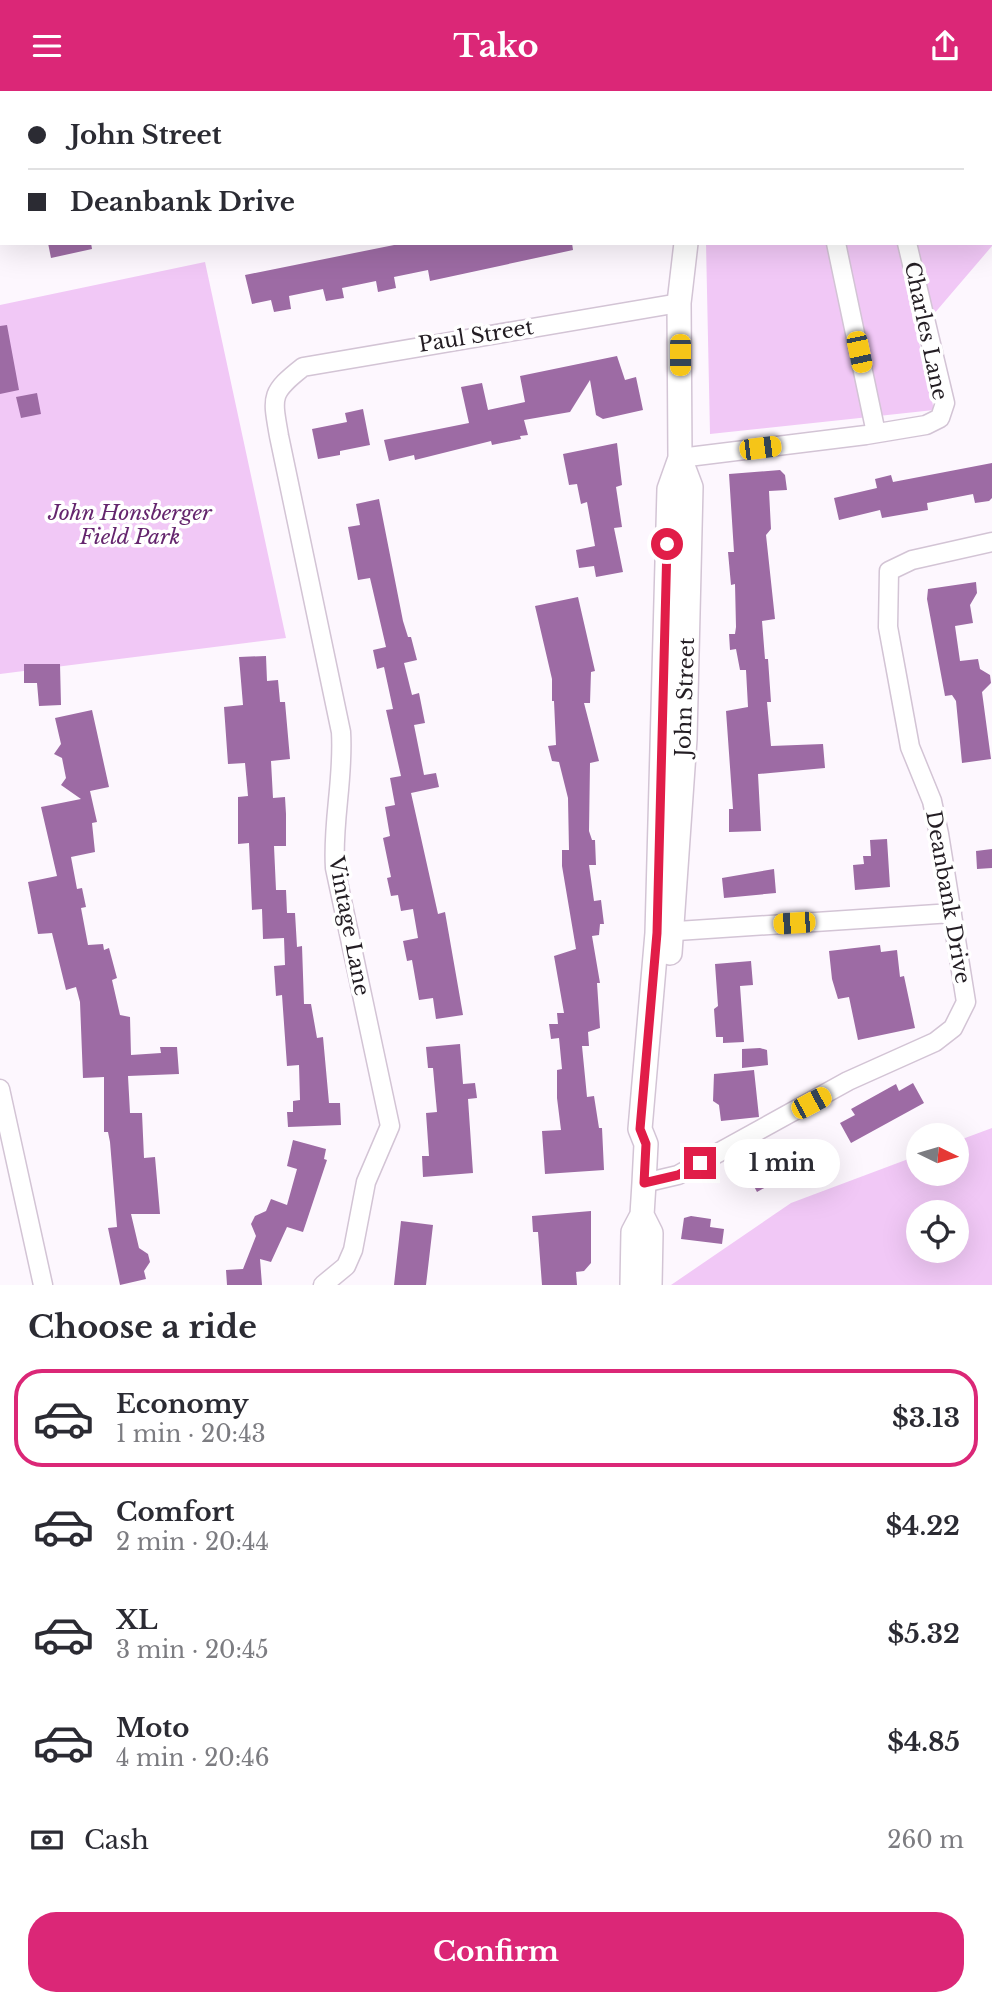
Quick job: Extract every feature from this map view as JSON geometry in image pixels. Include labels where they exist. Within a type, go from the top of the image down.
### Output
[{"type":"main road","name":"John Street","points":[[671,245],[671,261],[679,303]]},
{"type":"main road","name":"John Street","points":[[632,1285],[633,1232],[642,1215],[646,1144],[640,1129],[665,932],[669,489],[680,459],[679,303],[686,245]]},
{"type":"main road","name":"John Street","points":[[642,1215],[651,1233],[650,1285]]},
{"type":"street","points":[[680,459],[876,433],[836,245]]},
{"type":"street","name":"Charles Lane","points":[[876,433],[926,425],[940,418],[945,403],[907,245]]},
{"type":"street","name":"Paul Street","points":[[279,385],[303,367],[328,361],[679,303]]},
{"type":"street","name":"Vintage Lane","points":[[279,385],[274,409],[341,732],[343,767],[333,836],[335,868],[390,1126],[366,1182],[353,1250],[346,1266],[323,1285]]},
{"type":"street","name":"Deanbank Drive","points":[[644,1183],[678,1175],[848,1081],[935,1042],[953,1028],[966,1002],[932,801],[910,747],[888,627],[887,595],[889,571],[912,560],[992,543]]},
{"type":"street","points":[[665,932],[952,913]]},
{"type":"street","points":[[0,1089],[43,1285]]},
{"type":"green space","points":[[706,245],[897,245],[934,410],[710,434]]},
{"type":"green space","points":[[917,245],[992,245],[992,246],[933,315]]},
{"type":"green space","name":"John Honsberger Field Park","points":[[205,262],[286,638],[0,674],[0,305]]},
{"type":"green space","points":[[992,1128],[992,1285],[671,1285],[791,1203],[906,1160],[906,1187],[970,1187],[970,1136]]},
{"type":"building","points":[[48,245],[91,245],[92,249],[51,258]]},
{"type":"building","points":[[394,245],[572,245],[573,250],[430,281],[428,270],[394,277],[396,288],[378,292],[376,281],[342,288],[344,298],[326,301],[323,289],[289,296],[291,309],[274,312],[271,300],[252,304],[245,275]]},
{"type":"building","points":[[7,325],[19,390],[0,394],[0,326]]},
{"type":"building","points":[[617,356],[625,380],[636,377],[643,410],[603,419],[596,415],[590,380],[570,412],[524,420],[528,435],[520,436],[521,439],[492,445],[491,441],[415,460],[414,455],[389,461],[384,440],[469,423],[461,387],[482,383],[488,410],[525,402],[520,376]]},
{"type":"building","points":[[37,393],[41,414],[21,418],[16,397]]},
{"type":"building","points":[[363,409],[370,445],[318,459],[312,429],[347,422],[345,413]]},
{"type":"building","points":[[617,443],[622,485],[616,487],[622,527],[614,528],[623,572],[596,577],[594,566],[579,568],[576,550],[595,546],[587,502],[581,504],[577,484],[569,485],[563,454]]},
{"type":"building","points":[[992,463],[992,498],[989,501],[975,503],[973,494],[927,503],[928,510],[882,518],[880,510],[839,520],[834,498],[877,488],[875,479],[891,475],[893,482]]},
{"type":"building","points":[[780,470],[785,475],[787,490],[769,491],[771,529],[766,535],[775,619],[762,621],[765,659],[768,659],[771,702],[767,702],[771,746],[823,744],[825,768],[758,774],[761,831],[729,832],[729,809],[733,809],[726,711],[748,707],[746,670],[740,670],[736,649],[730,650],[729,634],[735,634],[736,627],[735,584],[731,585],[728,552],[734,552],[729,474]]},
{"type":"building","points":[[379,499],[403,621],[408,637],[411,637],[417,660],[404,663],[412,695],[419,693],[425,723],[414,725],[424,775],[436,773],[439,787],[411,793],[438,914],[445,912],[463,1015],[436,1019],[433,998],[419,1000],[412,960],[407,961],[403,941],[418,938],[413,909],[401,911],[398,895],[391,896],[387,878],[391,877],[383,838],[390,836],[385,807],[395,805],[390,778],[401,776],[386,710],[393,709],[384,667],[377,669],[373,650],[386,647],[370,578],[358,580],[348,527],[360,525],[356,504]]},
{"type":"building","points":[[976,582],[977,593],[970,605],[973,623],[955,626],[960,661],[978,659],[980,669],[990,675],[991,683],[982,692],[991,759],[962,763],[956,701],[952,695],[945,696],[927,599],[928,589]]},
{"type":"building","points":[[578,597],[595,671],[591,672],[590,703],[584,703],[599,761],[590,763],[589,831],[592,840],[595,840],[596,865],[589,865],[594,901],[601,900],[604,924],[600,924],[599,935],[592,936],[600,983],[597,983],[600,1028],[588,1032],[589,1046],[582,1046],[587,1097],[594,1096],[599,1128],[602,1128],[604,1170],[545,1174],[542,1131],[561,1130],[557,1098],[557,1070],[562,1069],[559,1038],[551,1039],[549,1024],[558,1024],[557,1013],[564,1013],[554,956],[576,949],[562,866],[562,850],[569,850],[568,798],[559,762],[552,761],[548,746],[556,745],[552,679],[535,606]]},
{"type":"building","points":[[266,656],[267,681],[278,680],[280,702],[285,702],[290,759],[271,761],[273,798],[285,797],[286,814],[286,846],[274,846],[276,890],[286,890],[287,913],[295,913],[297,947],[302,946],[304,1004],[311,1004],[317,1038],[323,1037],[329,1103],[340,1103],[341,1125],[288,1127],[287,1112],[293,1112],[293,1101],[300,1100],[299,1065],[287,1066],[282,995],[276,996],[274,966],[285,965],[284,938],[263,939],[262,909],[252,910],[249,843],[238,844],[238,797],[248,796],[245,763],[228,764],[224,707],[243,705],[239,657]]},
{"type":"building","points":[[24,664],[60,664],[61,705],[39,706],[37,683],[24,683]]},
{"type":"building","points":[[92,710],[109,787],[90,791],[97,822],[92,823],[95,852],[71,857],[77,889],[82,888],[86,907],[81,908],[88,945],[103,944],[104,950],[109,948],[117,978],[112,980],[120,1015],[130,1017],[131,1055],[161,1053],[160,1047],[177,1047],[179,1074],[128,1076],[130,1113],[142,1113],[144,1158],[155,1157],[160,1214],[131,1214],[139,1248],[148,1254],[150,1262],[144,1271],[146,1279],[120,1285],[108,1228],[117,1227],[110,1142],[108,1132],[104,1132],[104,1077],[83,1078],[80,1002],[76,987],[66,990],[52,933],[38,934],[28,882],[57,876],[41,807],[81,799],[61,785],[66,778],[62,758],[54,754],[61,744],[55,718]]},
{"type":"building","points":[[887,839],[890,887],[855,890],[853,865],[864,864],[863,856],[871,856],[870,840]]},
{"type":"building","points":[[992,849],[992,868],[977,869],[976,851]]},
{"type":"building","points":[[774,869],[776,893],[724,898],[722,878]]},
{"type":"building","points":[[880,945],[881,952],[897,950],[900,977],[904,976],[915,1028],[858,1040],[849,997],[838,999],[832,979],[829,951]]},
{"type":"building","points":[[751,961],[753,985],[740,986],[744,1042],[723,1043],[723,1037],[716,1037],[714,1009],[718,1006],[715,964]]},
{"type":"building","points":[[460,1044],[463,1084],[475,1083],[477,1098],[468,1099],[473,1173],[423,1177],[422,1156],[429,1156],[426,1113],[437,1112],[433,1068],[428,1068],[426,1047]]},
{"type":"building","points":[[742,1049],[767,1050],[768,1065],[742,1068]]},
{"type":"building","points":[[754,1070],[759,1117],[721,1121],[719,1105],[713,1101],[714,1074]]},
{"type":"building","points":[[913,1083],[924,1103],[851,1143],[840,1123],[855,1115],[851,1109],[896,1084],[899,1091]]},
{"type":"building","points":[[293,1140],[326,1149],[324,1159],[327,1160],[303,1232],[287,1227],[271,1262],[260,1259],[262,1285],[227,1285],[226,1270],[243,1269],[256,1236],[251,1224],[255,1216],[266,1211],[271,1199],[287,1205],[297,1169],[287,1166]]},
{"type":"building","points":[[799,1146],[808,1163],[757,1192],[748,1175]]},
{"type":"building","points":[[591,1211],[591,1263],[584,1271],[576,1272],[577,1285],[542,1285],[538,1232],[533,1232],[532,1216]]},
{"type":"building","points":[[691,1216],[711,1219],[710,1227],[724,1229],[722,1244],[681,1239],[684,1218]]},
{"type":"building","points":[[401,1221],[433,1225],[426,1285],[394,1285]]},
{"type":"route","points":[[667,544],[657,933],[640,1129],[646,1144],[644,1183],[678,1175],[700,1163]]}]
